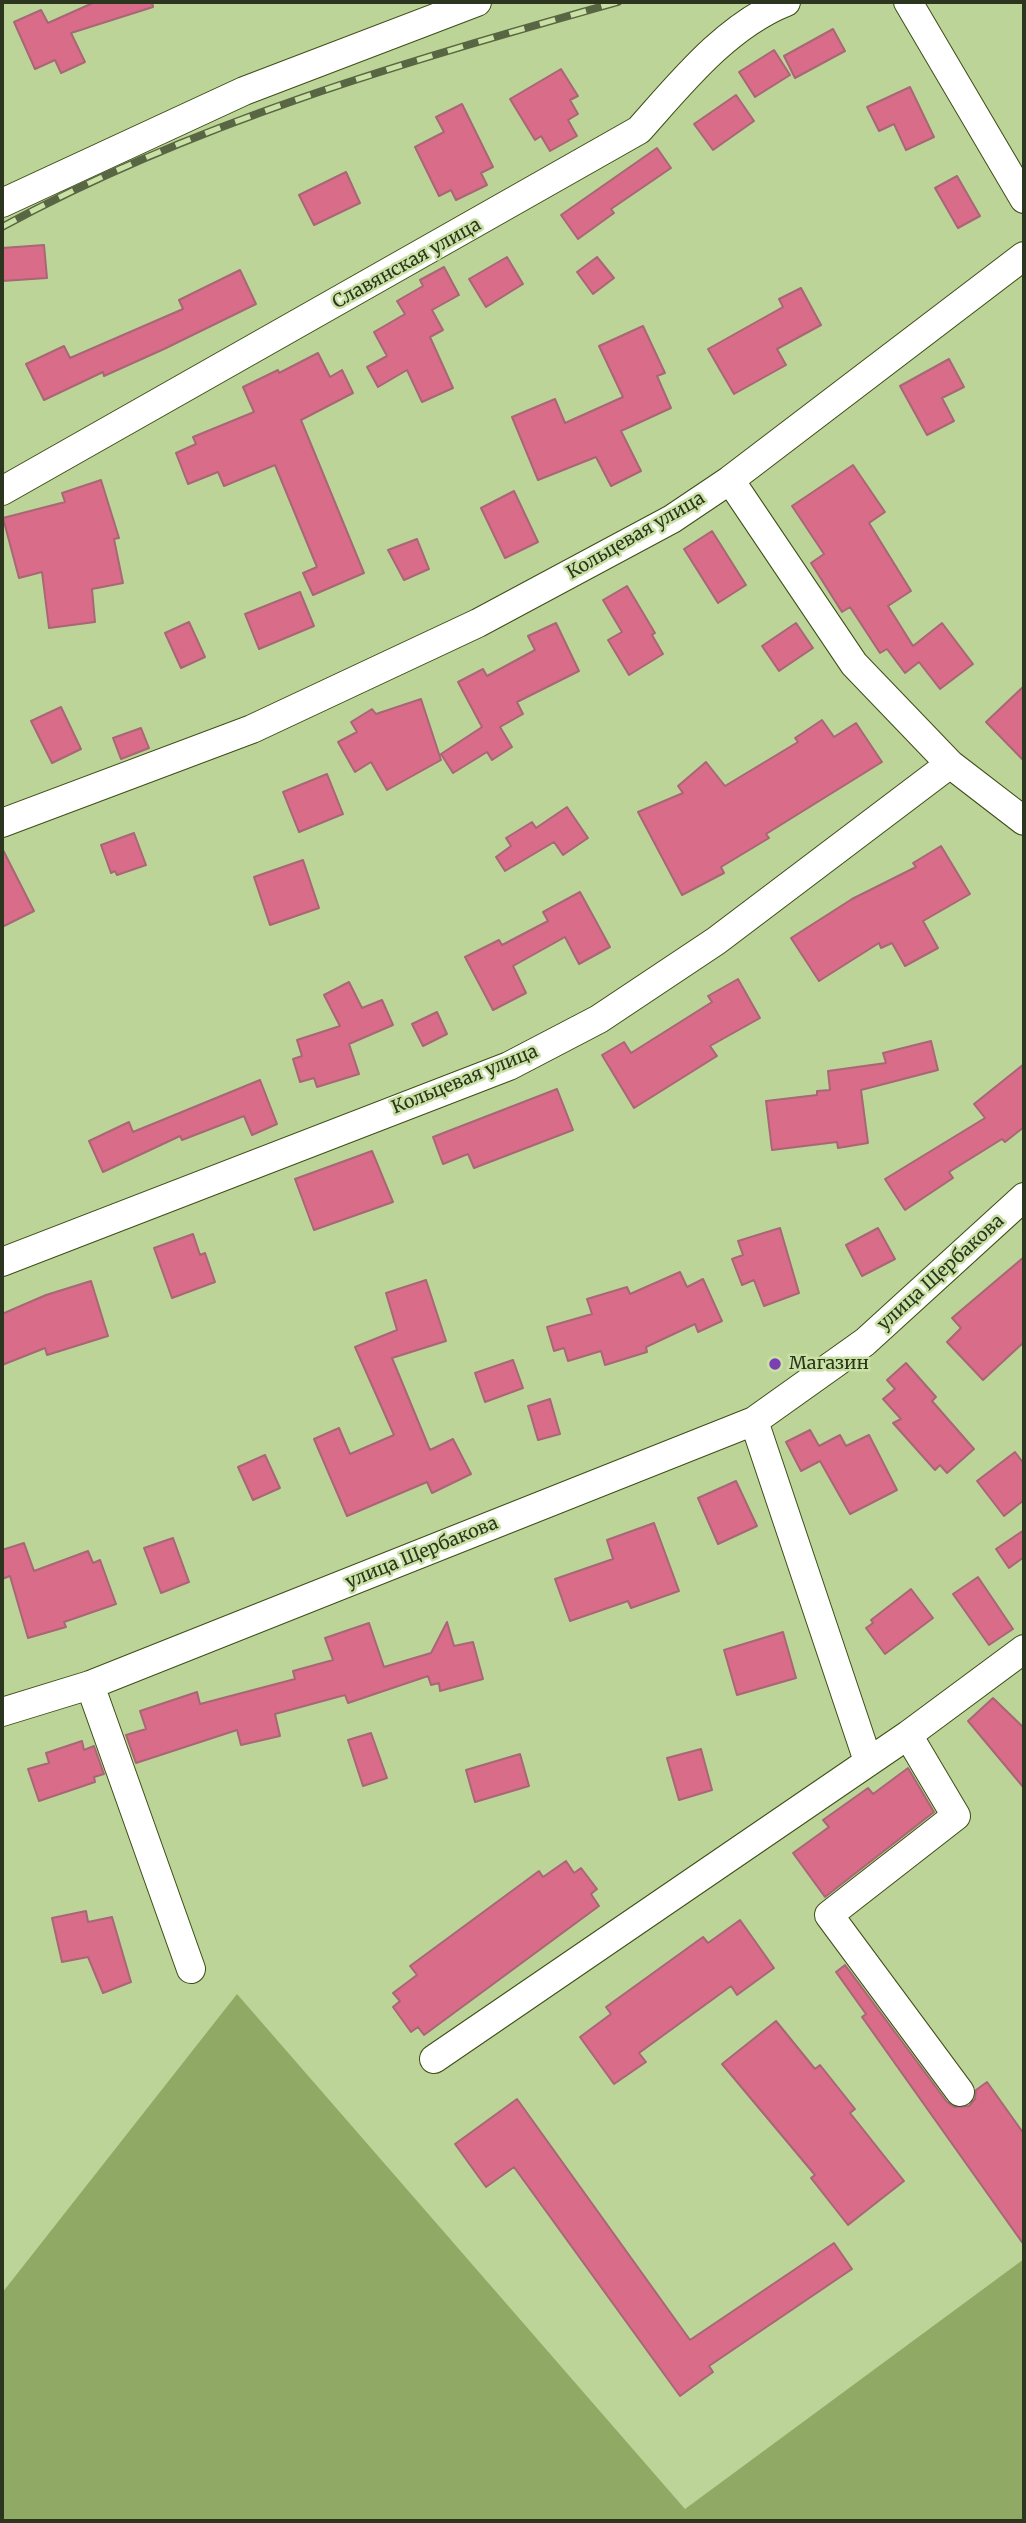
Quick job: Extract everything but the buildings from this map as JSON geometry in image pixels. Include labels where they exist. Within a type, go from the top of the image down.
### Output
[{"type":"street","points":[[2,203],[244,91],[477,2]]},
{"type":"street","name":"Славянская улица","points":[[2,491],[639,130],[696,67],[763,11],[786,2]]},
{"type":"street","points":[[908,2],[1024,199]]},
{"type":"street","name":"Кольцевая улица","points":[[2,823],[252,729],[466,629],[672,519],[730,480],[1024,256]]},
{"type":"street","points":[[730,480],[854,664],[950,764],[1024,821]]},
{"type":"street","name":"Кольцевая улица","points":[[2,1262],[509,1066],[599,1019],[716,941],[950,764]]},
{"type":"street","name":"улица Щербакова","points":[[2,1712],[90,1685],[754,1420],[865,1342],[1024,1197]]},
{"type":"street","points":[[754,1420],[868,1761]]},
{"type":"street","points":[[434,2059],[908,1735],[1024,1649]]},
{"type":"street","points":[[90,1685],[191,1969]]},
{"type":"street","points":[[908,1735],[956,1816],[829,1915],[960,2092]]},
{"type":"green space","points":[[237,1994],[685,2509],[1024,2259],[1024,2521],[2,2521],[2,2293]]},
{"type":"railway","points":[[2,227],[75,190],[226,125],[382,71],[618,2]]},
{"type":"place","name":"Магазин","points":[[775,1364]]}]
